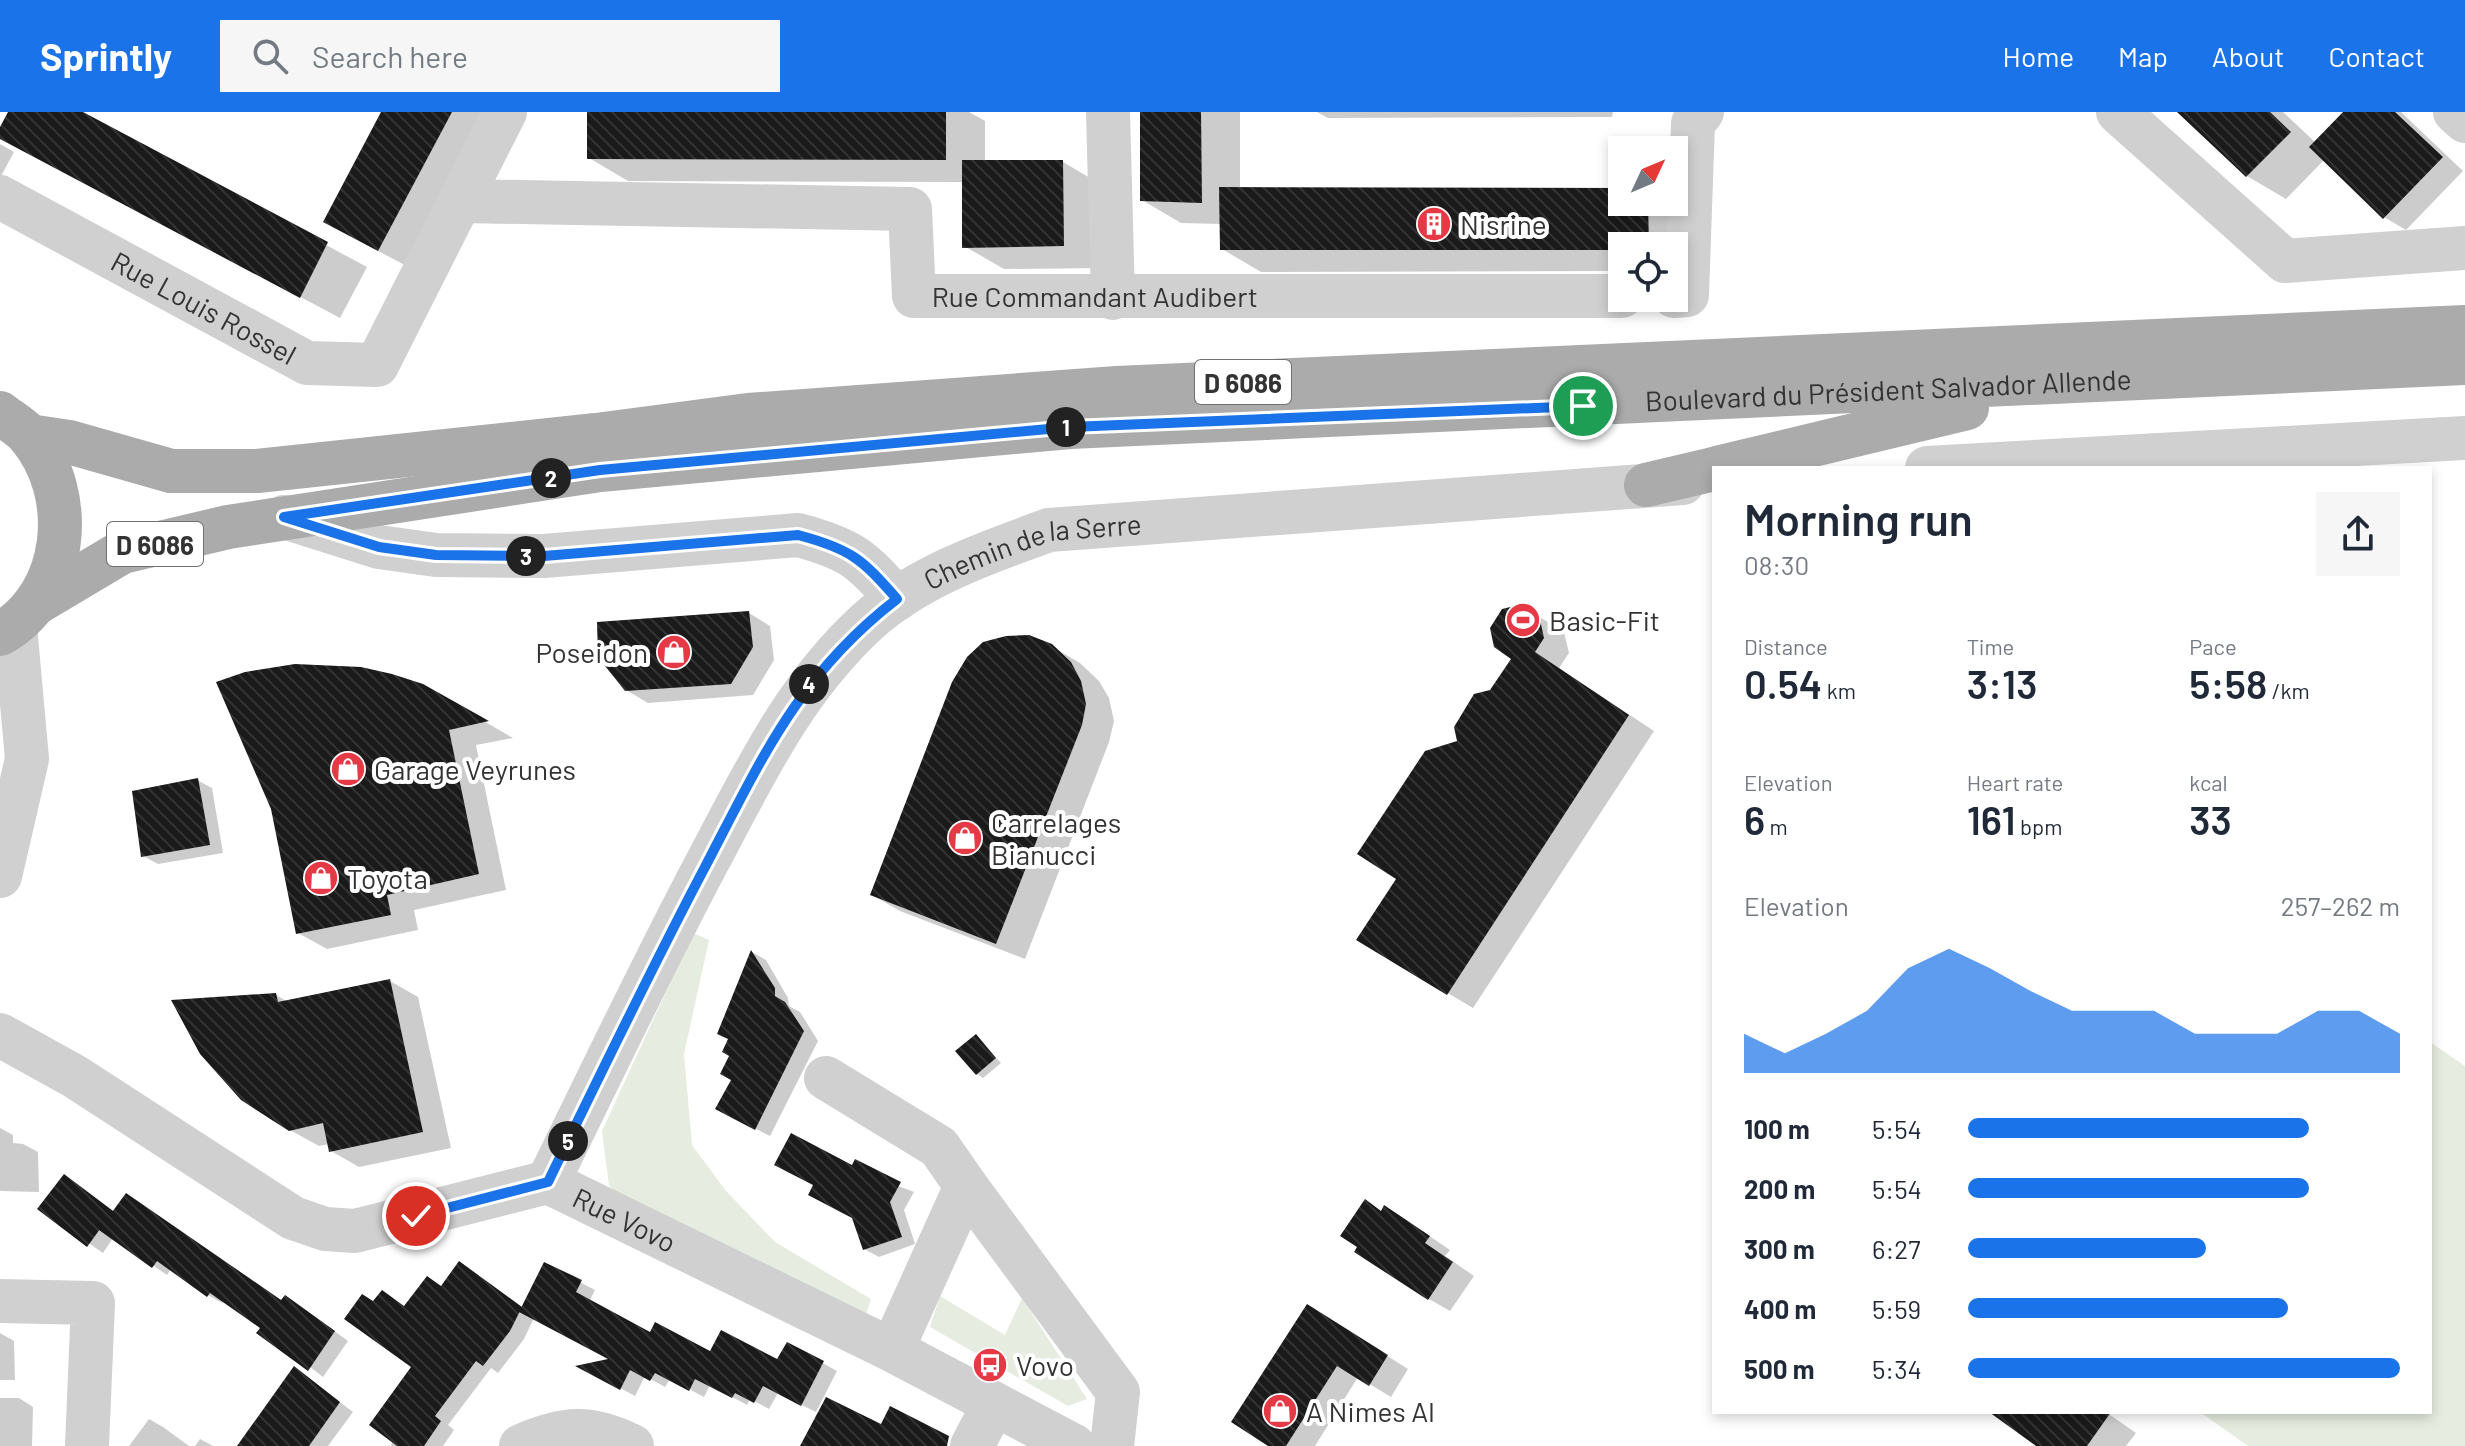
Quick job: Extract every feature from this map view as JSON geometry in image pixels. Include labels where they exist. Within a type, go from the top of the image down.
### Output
[{"type":"main road","name":"Boulevard du Président Salvador Allende","points":[[14,424],[171,471],[257,471],[596,435],[748,415],[1117,388],[2465,327]]},
{"type":"main road","name":"Boulevard du Président Salvador Allende","points":[[18,621],[122,552],[284,517],[600,470],[1070,427],[2067,384],[2465,363]]},
{"type":"main road","points":[[1723,466],[2067,384]]},
{"type":"main road","points":[[14,424],[58,488],[61,547],[18,621]]},
{"type":"main road","points":[[1646,485],[1712,469]]},
{"type":"street","name":"Rue Louis Rossel","points":[[0,197],[307,363],[377,365],[505,112]]},
{"type":"street","points":[[1108,112],[1113,298]]},
{"type":"street","points":[[1688,266],[1693,123],[1702,112]]},
{"type":"street","points":[[2118,112],[2285,261],[2465,248]]},
{"type":"street","points":[[2455,112],[2465,121]]},
{"type":"street","name":"Rue Commandant Audibert","points":[[460,201],[910,209],[914,296],[1608,296]]},
{"type":"street","points":[[1963,466],[2465,438]]},
{"type":"street","name":"Chemin de la Serre","points":[[548,1182],[678,918],[776,733],[819,670],[868,621],[897,599],[968,560],[1049,530],[1712,481]]},
{"type":"street","points":[[284,517],[379,547],[436,555],[544,556],[798,535],[833,544],[862,559],[897,599]]},
{"type":"street","points":[[0,876],[7,794],[27,759],[18,621]]},
{"type":"street","name":"Rue Vovo","points":[[0,1035],[74,1076],[293,1218],[325,1229],[355,1231],[548,1182],[892,1350],[1074,1446]]},
{"type":"street","points":[[826,1078],[939,1147],[1118,1392],[1112,1446]]},
{"type":"street","points":[[892,1350],[966,1186]]},
{"type":"street","points":[[0,1301],[93,1303],[87,1446]]},
{"type":"street","points":[[972,1446],[994,1404]]},
{"type":"street","points":[[521,1446],[551,1433],[602,1431],[632,1446]]},
{"type":"shaded area","points":[[693,933],[709,940],[684,1054],[692,1145],[726,1191],[775,1242],[871,1299],[864,1321],[643,1217],[609,1186],[602,1131]]},
{"type":"shaded area","points":[[2432,1043],[2465,1066],[2465,1446],[2248,1446],[2203,1414],[2432,1414]]},
{"type":"shaded area","points":[[940,1296],[1005,1335],[1022,1298],[1087,1399],[1068,1406],[930,1327]]},
{"type":"building","points":[[8,112],[83,112],[328,242],[300,298],[0,139],[0,127]]},
{"type":"building","points":[[381,112],[452,112],[378,251],[323,222]]},
{"type":"building","points":[[587,112],[946,112],[946,160],[587,159]]},
{"type":"building","points":[[1140,112],[1201,112],[1202,203],[1140,201]]},
{"type":"building","points":[[2177,112],[2270,112],[2291,132],[2246,177]]},
{"type":"building","points":[[2343,112],[2395,112],[2443,157],[2383,219],[2309,147]]},
{"type":"building","points":[[962,160],[1063,160],[1064,246],[962,248]]},
{"type":"building","name":"Nisrine","points":[[1219,187],[1608,188],[1608,216],[1648,216],[1649,232],[1608,232],[1608,250],[1220,250]]},
{"type":"building","points":[[1523,604],[1539,615],[1544,638],[1535,652],[1629,715],[1447,995],[1356,940],[1396,879],[1357,854],[1425,751],[1457,741],[1454,727],[1474,694],[1490,690],[1511,659],[1494,647],[1490,628],[1502,609]]},
{"type":"building","name":"Poseidon","points":[[749,611],[753,647],[731,684],[625,691],[598,657],[597,622]]},
{"type":"building","name":"Carrelages Bianucci","points":[[1029,635],[1052,644],[1071,662],[1081,681],[1086,704],[1082,725],[996,944],[870,895],[952,682],[967,657],[983,642],[1006,636]]},
{"type":"building","points":[[295,664],[361,667],[392,674],[423,684],[489,721],[449,730],[479,874],[387,895],[391,915],[296,934],[271,809],[216,682],[245,672]]},
{"type":"building","points":[[198,778],[210,845],[141,857],[132,791]]},
{"type":"building","points":[[751,950],[775,988],[775,996],[785,1002],[804,1031],[755,1130],[715,1109],[731,1080],[720,1074],[729,1056],[722,1052],[728,1039],[717,1034]]},
{"type":"building","points":[[390,979],[423,1132],[329,1152],[323,1123],[289,1131],[241,1100],[200,1054],[171,1000],[276,993],[278,1002]]},
{"type":"building","points":[[976,1034],[996,1058],[976,1075],[955,1051]]},
{"type":"building","points":[[791,1133],[852,1165],[855,1159],[901,1182],[890,1202],[902,1237],[863,1250],[852,1218],[808,1195],[813,1185],[774,1165]]},
{"type":"building","points":[[64,1174],[113,1211],[87,1247],[37,1209]]},
{"type":"building","points":[[126,1193],[281,1300],[285,1295],[335,1331],[308,1371],[256,1333],[260,1328],[210,1293],[207,1297],[157,1261],[152,1268],[99,1230]]},
{"type":"building","points":[[1365,1199],[1381,1211],[1384,1205],[1430,1236],[1425,1243],[1453,1262],[1428,1300],[1354,1252],[1357,1247],[1340,1236]]},
{"type":"building","points":[[459,1261],[522,1307],[510,1331],[483,1366],[476,1361],[435,1416],[441,1421],[424,1446],[397,1446],[369,1425],[411,1367],[344,1319],[362,1294],[373,1301],[382,1290],[404,1306],[427,1276],[441,1286]]},
{"type":"building","points":[[544,1262],[582,1280],[576,1292],[650,1332],[655,1322],[710,1351],[721,1330],[777,1359],[787,1342],[824,1361],[801,1406],[763,1386],[754,1403],[735,1393],[732,1398],[695,1379],[689,1391],[655,1373],[650,1381],[630,1370],[620,1390],[575,1366],[608,1359],[519,1312]]},
{"type":"building","points":[[1307,1304],[1388,1355],[1369,1386],[1337,1366],[1286,1446],[1268,1446],[1231,1422]]},
{"type":"building","points":[[294,1366],[340,1402],[309,1446],[237,1446]]},
{"type":"building","points":[[826,1397],[881,1424],[890,1406],[949,1436],[947,1446],[800,1446]]},
{"type":"building","points":[[1992,1414],[2110,1414],[2087,1446],[2036,1446]]},
{"type":"place","name":"Nisrine","points":[[1434,224]]},
{"type":"place","name":"Basic-Fit","points":[[1523,620]]},
{"type":"place","name":"Poseidon","points":[[674,652]]},
{"type":"place","name":"Garage Veyrunes","points":[[348,769]]},
{"type":"place","name":"Carrelages Bianucci","points":[[965,838]]},
{"type":"place","name":"Toyota","points":[[321,878]]},
{"type":"place","name":"Vovo","points":[[990,1365]]},
{"type":"place","name":"A Nimes Al","points":[[1280,1411]]},
{"type":"route","points":[[416,1216],[548,1182],[678,918],[776,733],[819,670],[868,621],[897,599],[862,559],[833,544],[798,535],[544,556],[436,555],[379,547],[284,517],[600,470],[1070,427],[1583,406]]}]
